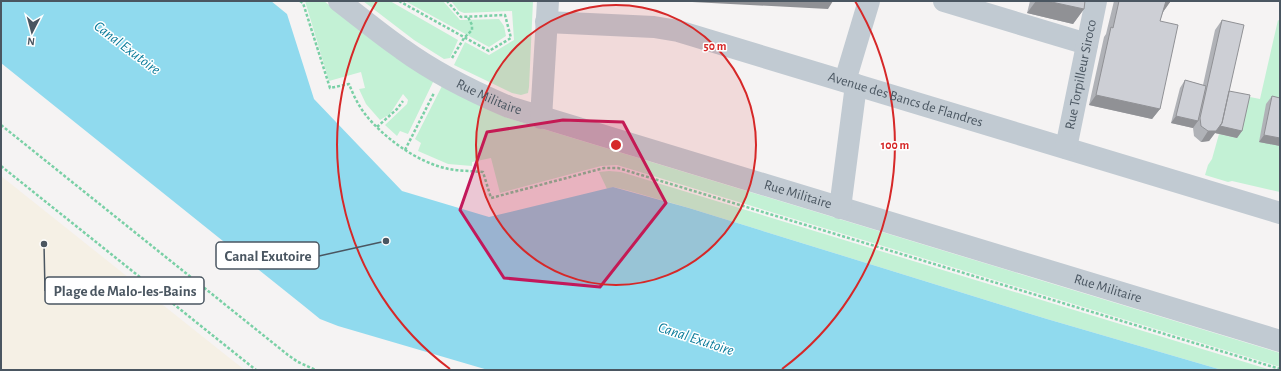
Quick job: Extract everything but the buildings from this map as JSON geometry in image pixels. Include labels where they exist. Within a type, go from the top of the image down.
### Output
[{"type":"street","name":"Rue Militaire","points":[[339,1],[401,49],[447,67],[505,106],[1280,341]]},
{"type":"street","points":[[840,208],[851,83],[869,1]]},
{"type":"street","points":[[944,1],[1087,44]]},
{"type":"street","name":"Rue Torpilleur Siroco","points":[[1066,148],[1096,1]]},
{"type":"street","points":[[541,118],[547,12]]},
{"type":"street","name":"Avenue des Bancs de Flandres","points":[[547,12],[666,29],[692,35],[1280,213]]},
{"type":"path","points":[[300,1],[303,4],[330,88],[349,84],[359,105],[377,128],[406,150],[442,167],[483,172],[491,198],[604,168],[618,168],[1280,369]]},
{"type":"path","points":[[399,1],[489,52],[511,38],[505,15],[461,17],[447,1]]},
{"type":"path","points":[[406,150],[447,67],[464,38],[472,30],[468,17]]},
{"type":"path","points":[[377,128],[397,109],[403,100]]},
{"type":"path","points":[[1,125],[288,355],[316,370]]},
{"type":"path","points":[[1,166],[256,370]]},
{"type":"highlighted area","points":[[563,120],[623,122],[666,203],[600,287],[504,278],[460,210],[487,132]]},
{"type":"green space","points":[[305,1],[324,1],[360,30],[434,80],[408,134],[400,131],[397,136],[385,125],[407,104],[408,100],[403,94],[390,114],[380,120],[366,104],[359,89],[365,88],[361,72],[329,81]]},
{"type":"green space","points":[[363,1],[390,1],[458,40],[450,58],[444,59],[414,40]]},
{"type":"green space","points":[[405,1],[443,1],[460,20],[499,19],[504,26],[506,36],[489,47]]},
{"type":"green space","points":[[451,1],[533,1],[528,93],[521,95],[512,93],[454,65],[465,42],[489,55],[514,40],[512,11],[464,13],[459,11]]},
{"type":"green space","points":[[1278,20],[1280,21],[1280,192],[1232,181],[1228,182],[1205,175],[1208,165],[1212,159],[1219,134],[1237,138],[1240,95],[1260,99]]},
{"type":"green space","points":[[442,86],[505,117],[530,125],[1280,353],[1280,367],[617,165],[601,166],[500,193],[491,158],[472,162],[472,166],[448,164],[418,151],[421,143],[415,139]]},
{"type":"green space","points":[[599,172],[621,172],[1271,370],[1222,370],[1047,319],[689,208],[626,190],[613,187],[607,189]]},
{"type":"sand","points":[[1,176],[232,360],[245,370],[1,370]]},
{"type":"water","points":[[1,1],[271,1],[287,14],[314,99],[402,191],[489,217],[613,187],[689,208],[1047,319],[1222,370],[488,370],[338,326],[320,319],[1,63]]},
{"type":"place","name":"Canal Exutoire","points":[[386,241]]},
{"type":"place","name":"Plage de Malo-les-Bains","points":[[44,244]]}]
